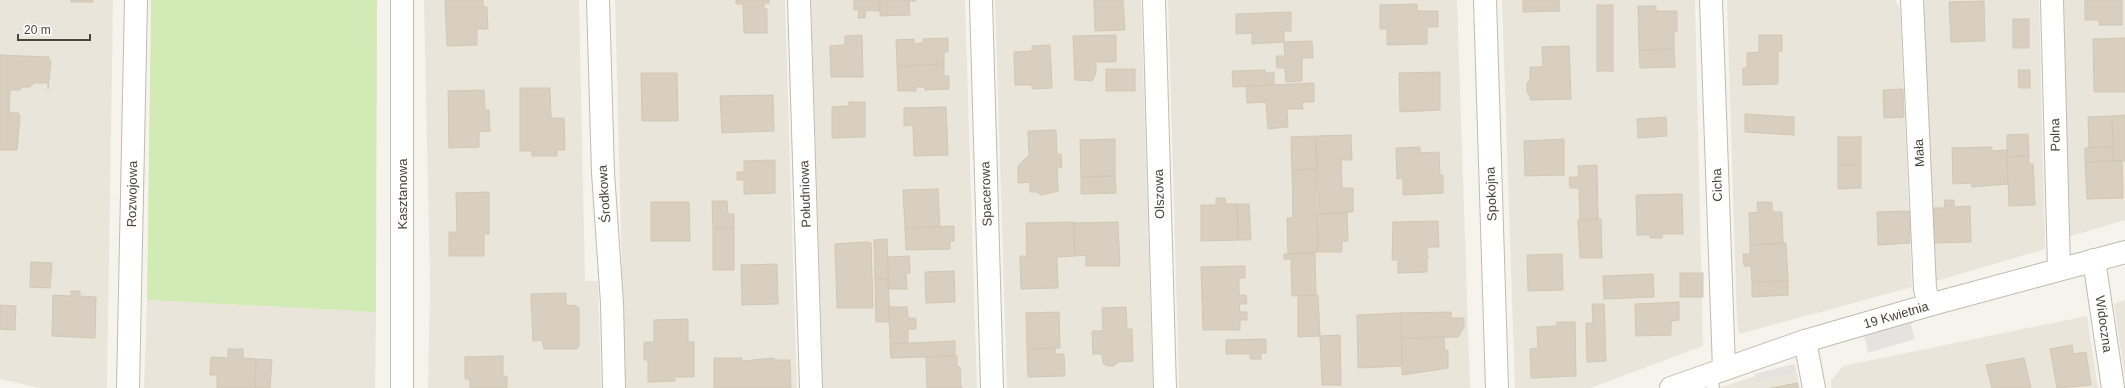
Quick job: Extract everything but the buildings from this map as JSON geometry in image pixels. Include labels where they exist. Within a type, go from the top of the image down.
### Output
[{"type":"street","name":"Rozwojowa","points":[[128,388],[136,0]]},
{"type":"street","name":"Kasztanowa","points":[[402,0],[402,388]]},
{"type":"street","name":"Środkowa","points":[[598,0],[602,172],[612,303],[614,388]]},
{"type":"street","name":"Południowa","points":[[799,0],[812,388]]},
{"type":"street","name":"Spacerowa","points":[[980,0],[992,388]]},
{"type":"street","name":"Olszowa","points":[[1154,0],[1165,388]]},
{"type":"street","name":"Spokojna","points":[[1485,0],[1497,388]]},
{"type":"street","name":"Cicha","points":[[1711,0],[1716,377]]},
{"type":"street","name":"Mała","points":[[1912,0],[1925,289],[1929,305]]},
{"type":"street","name":"Polna","points":[[2052,0],[2059,269]]},
{"type":"street","name":"19 Kwietnia","points":[[1671,388],[1716,377],[1806,341],[1929,305],[2125,252]]},
{"type":"street","name":"Widoczna","points":[[2094,260],[2113,388]]},
{"type":"street","points":[[1806,341],[1814,388]]},
{"type":"shaded area","points":[[0,0],[113,0],[107,388],[40,388],[0,379]]},
{"type":"shaded area","points":[[424,0],[579,0],[585,281],[598,281],[601,388],[428,388],[430,284]]},
{"type":"shaded area","points":[[615,0],[785,0],[797,388],[625,388]]},
{"type":"shaded area","points":[[811,0],[965,0],[977,388],[823,388]]},
{"type":"shaded area","points":[[995,0],[1141,0],[1153,388],[1007,388]]},
{"type":"shaded area","points":[[1168,0],[1457,0],[1470,388],[1179,388]]},
{"type":"shaded area","points":[[1502,0],[1695,0],[1703,346],[1590,388],[1515,388]]},
{"type":"shaded area","points":[[1727,0],[1895,0],[1900,8],[1912,287],[1739,334],[1737,323]]},
{"type":"shaded area","points":[[1922,0],[2039,0],[2045,249],[1936,281]]},
{"type":"shaded area","points":[[2064,0],[2125,0],[2125,220],[2068,237]]},
{"type":"shaded area","points":[[147,300],[376,312],[375,388],[144,388]]},
{"type":"shaded area","points":[[2125,300],[2125,378],[2114,304]]},
{"type":"shaded area","points":[[2087,316],[2098,388],[1832,388],[1831,381],[1843,366]]},
{"type":"shaded area","points":[[1914,320],[1911,325],[1915,339],[1868,353],[1865,338],[1862,336]]},
{"type":"shaded area","points":[[1793,364],[1795,372],[1757,382],[1755,374]]},
{"type":"shaded area","points":[[1795,364],[1800,388],[1717,388],[1721,387]]},
{"type":"green space","points":[[151,0],[377,0],[376,312],[147,300]]}]
